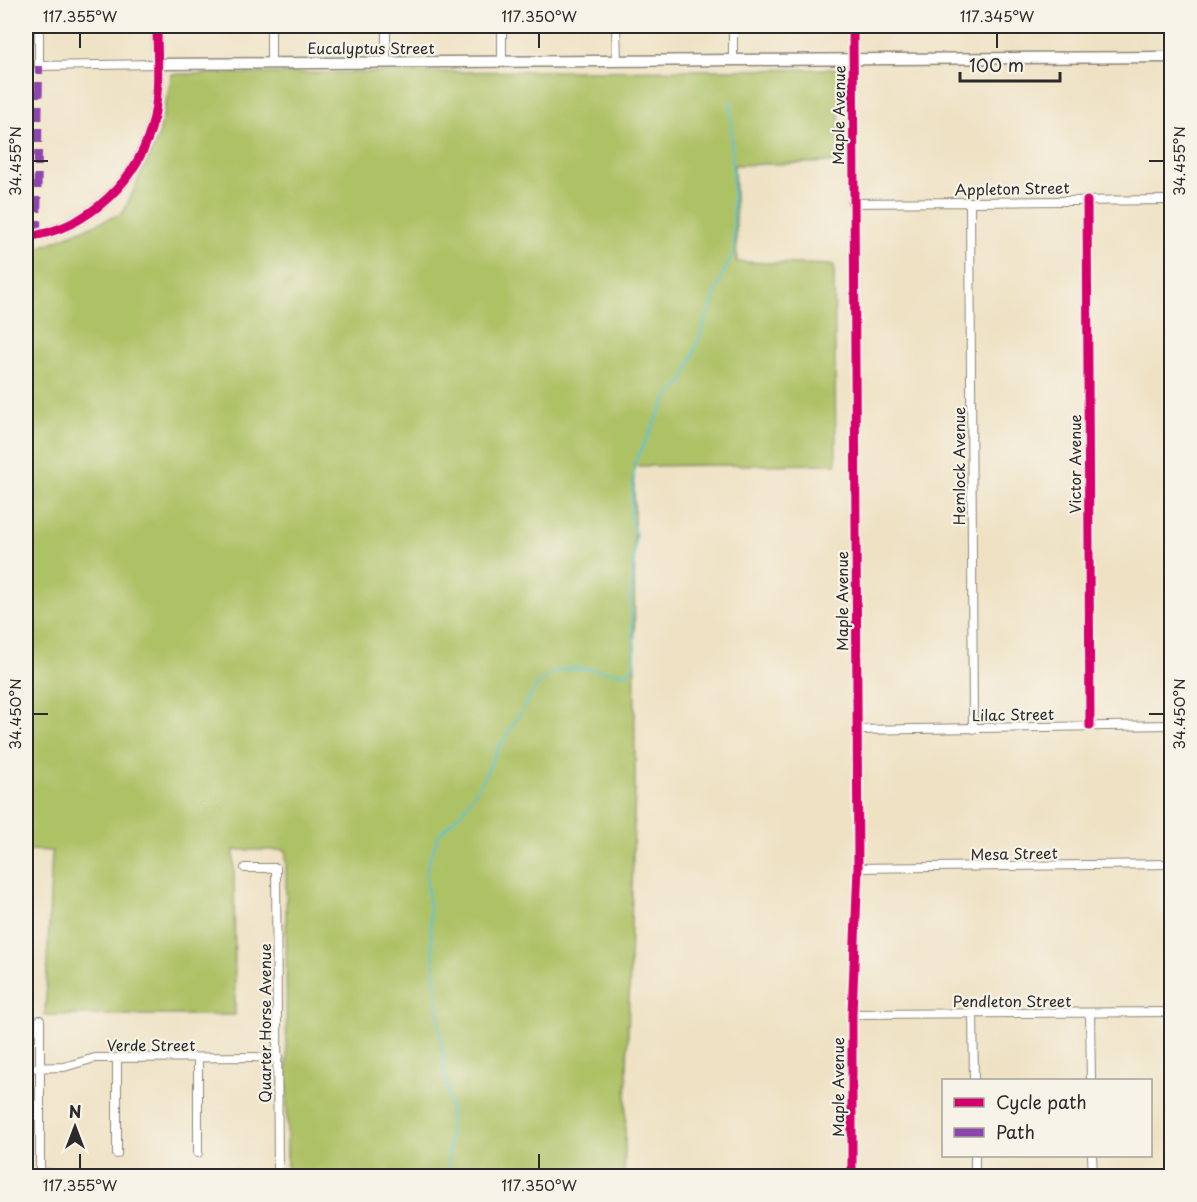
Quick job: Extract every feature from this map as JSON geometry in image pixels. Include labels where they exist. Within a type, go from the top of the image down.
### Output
[{"type":"main road","points":[[26,237],[56,230],[80,219],[104,202],[125,180],[142,150],[152,124],[157,64],[157,26]]},
{"type":"main road","name":"Eucalyptus Street","points":[[157,64],[1172,57]]},
{"type":"street","name":"Eucalyptus Street","points":[[39,26],[39,66],[157,64]]},
{"type":"street","points":[[271,26],[271,63]]},
{"type":"street","points":[[386,26],[386,62]]},
{"type":"street","points":[[502,26],[502,62]]},
{"type":"street","points":[[616,26],[616,61]]},
{"type":"street","points":[[733,26],[733,60]]},
{"type":"street","name":"Maple Avenue","points":[[852,1176],[852,1014],[858,868],[852,203],[853,26]]},
{"type":"street","name":"Appleton Street","points":[[852,203],[1172,200]]},
{"type":"street","name":"Victor Avenue","points":[[1088,201],[1090,726]]},
{"type":"street","name":"Hemlock Avenue","points":[[970,202],[973,729]]},
{"type":"street","name":"Lilac Street","points":[[856,730],[1172,725]]},
{"type":"street","name":"Mesa Street","points":[[858,868],[1172,864]]},
{"type":"street","name":"Quarter Horse Avenue","points":[[245,868],[276,868],[278,1176]]},
{"type":"street","name":"Pendleton Street","points":[[852,1014],[1172,1012]]},
{"type":"street","points":[[973,1013],[974,1079]]},
{"type":"street","points":[[1090,1013],[1091,1079]]},
{"type":"street","points":[[40,1020],[40,1176]]},
{"type":"street","name":"Verde Street","points":[[26,1068],[64,1066],[95,1058],[278,1057]]},
{"type":"street","points":[[117,1058],[117,1154]]},
{"type":"street","points":[[198,1058],[198,1153]]},
{"type":"street","points":[[975,1157],[975,1176]]},
{"type":"street","points":[[1092,1157],[1093,1176]]},
{"type":"green space","points":[[839,69],[839,162],[734,165],[737,262],[834,265],[836,464],[634,466],[635,785],[624,1176],[287,1176],[286,850],[234,850],[235,1015],[45,1015],[52,851],[26,850],[26,253],[123,213],[159,135],[172,74]]},
{"type":"green space","points":[[46,1169],[237,1170],[237,1176],[46,1176]]},
{"type":"waterway","points":[[448,1176],[450,1109],[441,1042],[426,870],[439,834],[462,812],[538,684],[558,671],[580,668],[627,673],[634,665],[635,650],[630,602],[636,534],[630,520],[635,462],[667,398],[683,382],[722,276],[734,252],[731,101]]},
{"type":"marked path","points":[[37,235],[39,66]]},
{"type":"cycle path","points":[[26,237],[71,224],[91,212],[109,197],[137,161],[147,140],[156,106],[157,26]]},
{"type":"cycle path","points":[[852,1176],[852,1014],[858,868],[853,26]]},
{"type":"cycle path","points":[[1087,201],[1090,726]]}]
